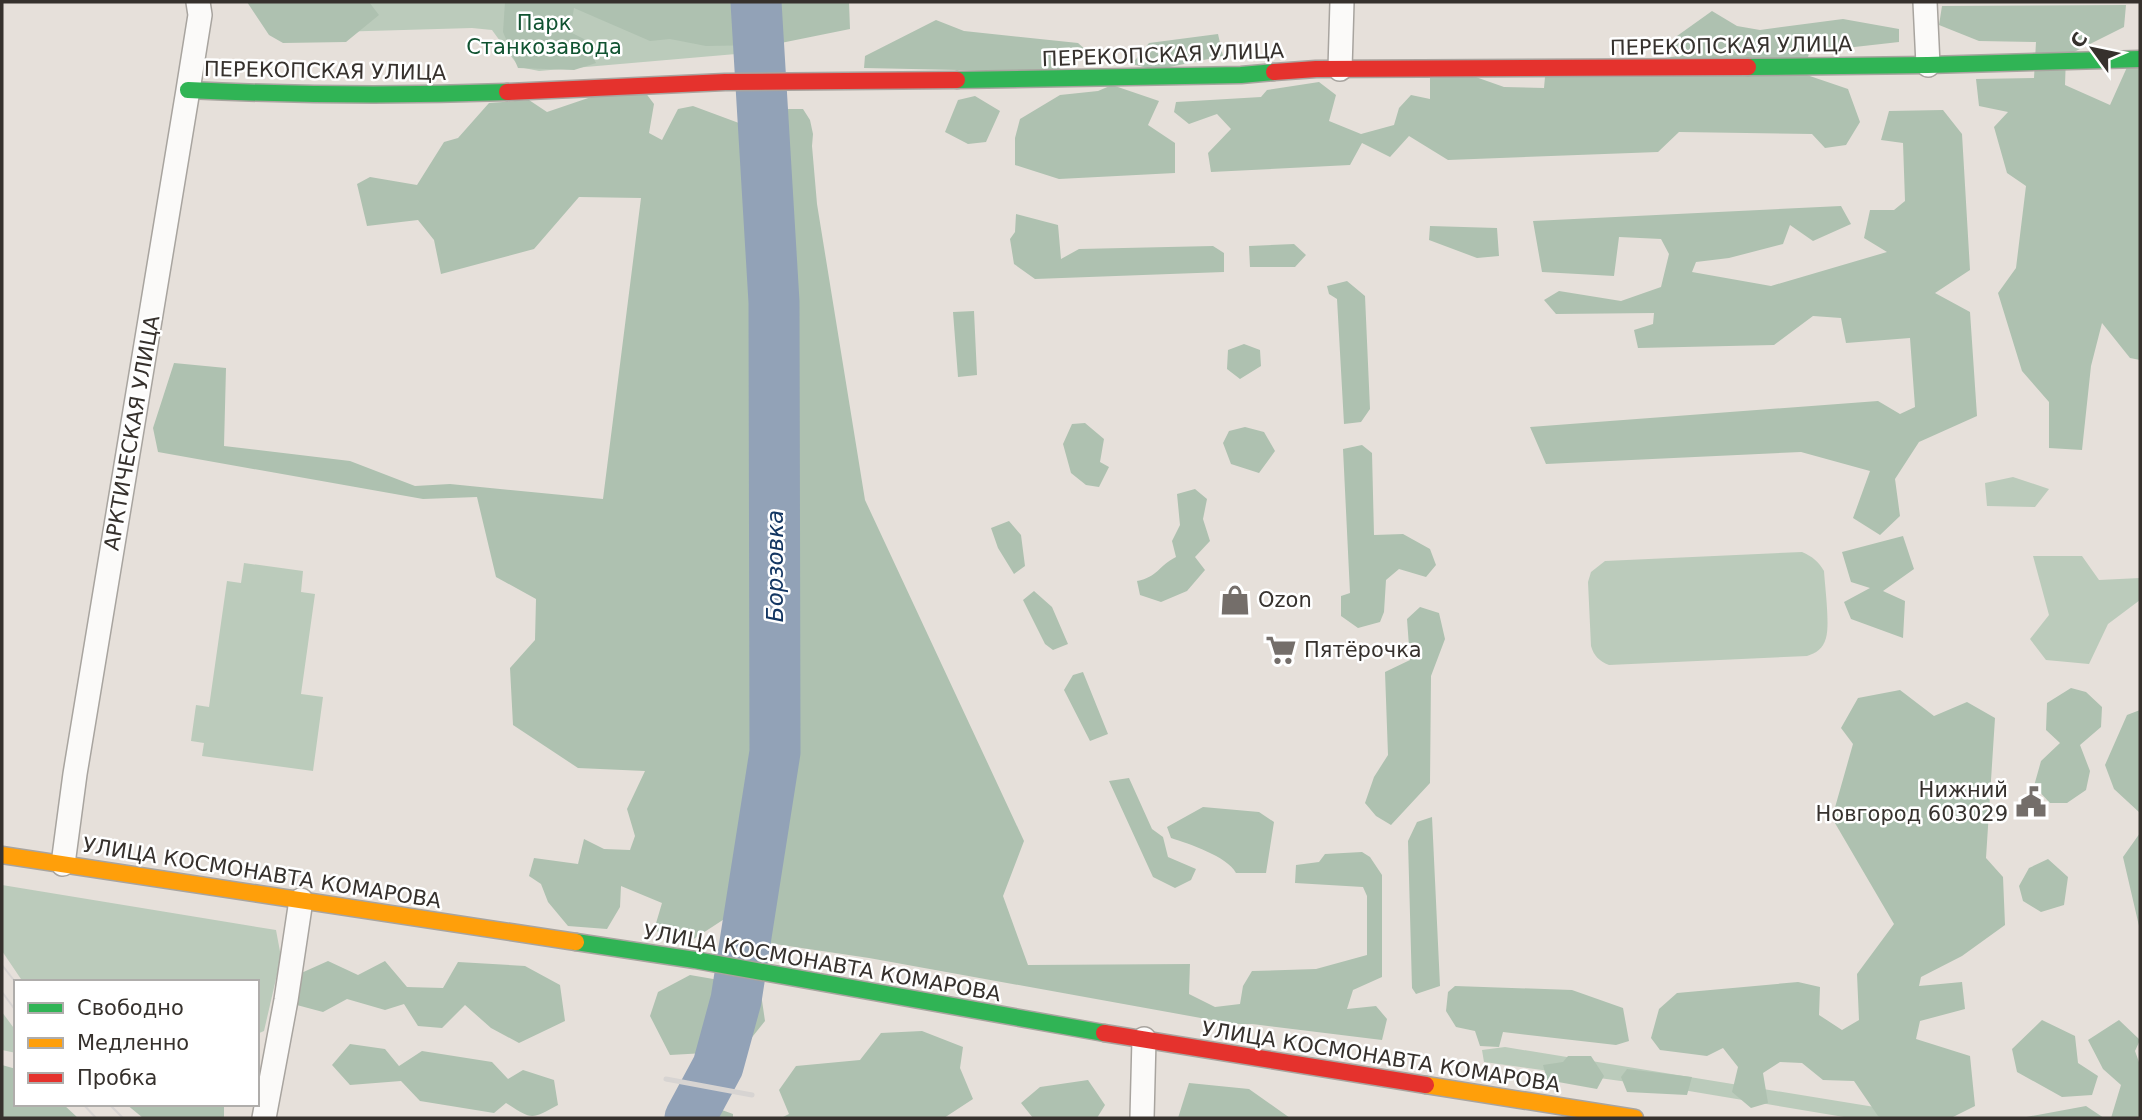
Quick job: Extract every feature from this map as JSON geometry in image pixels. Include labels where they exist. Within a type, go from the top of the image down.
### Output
[{"type":"street","name":"АРКТИЧЕСКАЯ УЛИЦА","points":[[63,864],[77,761],[200,15],[198,2]]},
{"type":"street","points":[[1340,69],[1342,2]]},
{"type":"street","points":[[1925,2],[1928,65]]},
{"type":"street","name":"ПЕРЕКОПСКАЯ УЛИЦА","points":[[188,90],[287,95],[437,94],[725,82],[1051,80],[1241,75],[1340,69],[1928,65],[2140,59]]},
{"type":"street","name":"УЛИЦА КОСМОНАВТА КОМАРОВА","points":[[2,855],[695,961],[1309,1068],[1635,1118]]},
{"type":"street","points":[[264,1118],[301,900]]},
{"type":"street","points":[[1142,1118],[1144,1039]]},
{"type":"green space","points":[[247,2],[369,2],[379,15],[346,42],[283,43],[269,35]]},
{"type":"green space","name":"Парк Станкозавода","points":[[279,2],[732,2],[736,54],[539,71],[519,67],[492,30],[472,28],[300,33]]},
{"type":"green space","points":[[505,2],[849,2],[850,29],[771,45],[706,46],[670,39],[650,41],[574,8],[570,32],[584,39],[596,63],[574,70],[518,68],[503,32]]},
{"type":"green space","points":[[2126,5],[2124,27],[2066,56],[2065,85],[2110,105],[2128,65],[2140,66],[2140,360],[2130,358],[2102,323],[2091,366],[2082,450],[2049,448],[2049,402],[2022,371],[1998,293],[2016,268],[2026,186],[2007,173],[1994,127],[2008,112],[1979,106],[1976,79],[2034,78],[2036,42],[1979,41],[1939,25],[1942,6]]},
{"type":"green space","points":[[1712,11],[1737,26],[1760,30],[1843,19],[1899,29],[1899,42],[1810,52],[1801,73],[1848,89],[1860,122],[1846,145],[1825,148],[1812,134],[1679,132],[1658,152],[1448,160],[1409,136],[1390,157],[1362,143],[1350,165],[1211,172],[1208,153],[1231,129],[1217,114],[1189,124],[1174,112],[1176,102],[1261,97],[1267,90],[1319,82],[1336,95],[1329,121],[1361,134],[1394,125],[1399,108],[1411,95],[1430,99],[1430,78],[1470,75],[1504,87],[1544,88],[1545,77],[1678,56],[1670,41]]},
{"type":"green space","points":[[936,20],[964,31],[1078,43],[1087,51],[1055,72],[864,68],[865,56]]},
{"type":"green space","points":[[1218,34],[1223,56],[1155,70],[1132,64],[1149,43]]},
{"type":"green space","points":[[1112,85],[1159,101],[1148,125],[1175,143],[1175,173],[1059,179],[1015,165],[1015,138],[1020,119],[1060,95],[1098,91]]},
{"type":"green space","points":[[645,92],[654,104],[649,133],[662,140],[678,109],[693,106],[755,129],[777,119],[769,109],[803,109],[810,120],[817,204],[865,500],[1024,841],[1003,896],[1028,965],[1190,964],[1189,994],[1215,1007],[1240,1004],[1243,986],[1252,971],[1316,969],[1367,955],[1367,896],[1363,887],[1295,883],[1296,865],[1319,862],[1325,854],[1362,852],[1370,857],[1382,875],[1382,977],[1353,990],[1347,1009],[1376,1006],[1387,1019],[1382,1040],[1234,1024],[869,958],[768,943],[761,924],[732,914],[686,944],[654,930],[662,903],[621,886],[620,907],[607,929],[568,926],[548,902],[541,884],[529,876],[534,858],[578,864],[584,839],[604,849],[630,850],[635,836],[627,809],[645,771],[578,768],[513,725],[510,668],[535,640],[536,599],[496,577],[477,497],[423,499],[158,452],[153,428],[174,363],[226,368],[224,446],[350,461],[415,486],[450,484],[603,499],[641,198],[579,197],[534,249],[441,274],[434,240],[418,220],[367,226],[357,184],[370,177],[417,185],[444,142],[458,138],[489,103],[529,100],[547,112],[600,94]]},
{"type":"green space","points":[[975,96],[1000,111],[986,142],[968,144],[945,132],[958,100]]},
{"type":"green space","points":[[1943,110],[1962,134],[1970,270],[1935,293],[1970,312],[1977,416],[1919,442],[1895,479],[1900,516],[1880,535],[1853,518],[1870,471],[1801,452],[1546,464],[1530,427],[1878,401],[1900,414],[1915,407],[1910,338],[1846,343],[1841,318],[1813,316],[1774,345],[1638,348],[1634,330],[1653,324],[1654,313],[1556,314],[1544,300],[1559,291],[1621,301],[1661,287],[1669,254],[1661,239],[1619,237],[1614,276],[1542,272],[1533,221],[1841,206],[1851,224],[1813,241],[1790,225],[1783,244],[1729,258],[1696,262],[1692,272],[1771,286],[1887,252],[1864,238],[1870,210],[1894,210],[1905,201],[1903,143],[1881,140],[1889,111]]},
{"type":"green space","points":[[1016,214],[1058,225],[1061,259],[1079,249],[1213,246],[1224,253],[1224,272],[1035,279],[1014,264],[1010,239],[1015,232]]},
{"type":"green space","points":[[1430,226],[1497,228],[1499,256],[1477,258],[1429,240]]},
{"type":"green space","points":[[1294,244],[1306,255],[1295,267],[1250,267],[1249,246]]},
{"type":"green space","points":[[1347,281],[1365,296],[1370,409],[1361,422],[1344,424],[1337,299],[1329,294],[1327,286]]},
{"type":"green space","points":[[974,311],[977,375],[958,377],[953,312]]},
{"type":"green space","points":[[1244,344],[1260,350],[1261,366],[1240,379],[1227,369],[1228,350]]},
{"type":"green space","points":[[1085,423],[1104,439],[1100,462],[1109,467],[1099,487],[1086,485],[1071,473],[1063,444],[1072,424]]},
{"type":"green space","points":[[1245,427],[1264,432],[1275,451],[1259,473],[1231,464],[1223,443],[1229,431]]},
{"type":"green space","points":[[1362,445],[1372,453],[1374,535],[1403,534],[1430,549],[1436,565],[1426,577],[1399,569],[1386,580],[1384,612],[1380,622],[1358,628],[1341,616],[1341,596],[1350,593],[1343,449]]},
{"type":"green space","points":[[2013,477],[2049,489],[2035,507],[1987,506],[1985,483]]},
{"type":"green space","points":[[1195,489],[1207,499],[1203,519],[1210,541],[1195,557],[1205,570],[1187,591],[1161,602],[1140,595],[1137,581],[1154,574],[1176,557],[1172,541],[1180,525],[1177,494]]},
{"type":"green space","points":[[1009,521],[1021,535],[1025,566],[1014,574],[998,548],[991,528]]},
{"type":"green space","points":[[1903,536],[1914,569],[1883,591],[1905,601],[1903,638],[1851,619],[1844,602],[1870,588],[1851,582],[1842,552]]},
{"type":"green space","points":[[1802,552],[1815,560],[1824,571],[1827,615],[1827,632],[1823,645],[1807,656],[1609,665],[1594,653],[1591,646],[1588,582],[1591,572],[1605,561]]},
{"type":"green space","points":[[2033,556],[2082,556],[2099,580],[2140,578],[2140,600],[2108,624],[2089,664],[2046,660],[2030,639],[2049,615]]},
{"type":"green space","points":[[244,563],[303,571],[301,592],[315,594],[301,694],[323,697],[313,771],[202,756],[204,743],[191,741],[196,705],[209,707],[227,581],[241,583]]},
{"type":"green space","points":[[1034,591],[1052,607],[1068,644],[1053,650],[1045,644],[1023,600]]},
{"type":"green space","points":[[1420,607],[1439,613],[1445,639],[1431,676],[1430,783],[1391,825],[1376,816],[1365,803],[1374,777],[1388,755],[1385,672],[1410,660],[1407,619]]},
{"type":"green space","points":[[1083,672],[1108,734],[1090,741],[1064,690],[1073,675]]},
{"type":"green space","points":[[2071,688],[2086,692],[2102,707],[2101,727],[2080,745],[2090,771],[2086,790],[2067,803],[2050,803],[2034,786],[2041,761],[2060,743],[2046,730],[2047,703]]},
{"type":"green space","points":[[1900,690],[1934,716],[1967,702],[1995,718],[1986,858],[2003,877],[2005,925],[1962,956],[1921,977],[1919,986],[1962,982],[1965,1009],[1920,1021],[1916,1039],[1970,1056],[1975,1106],[1951,1118],[1882,1118],[1854,1081],[1823,1080],[1802,1063],[1780,1062],[1763,1073],[1768,1103],[1751,1108],[1732,1092],[1738,1067],[1723,1048],[1707,1056],[1660,1050],[1651,1038],[1659,1009],[1677,993],[1798,982],[1820,987],[1819,1015],[1842,1030],[1859,1020],[1857,974],[1894,924],[1832,818],[1853,744],[1841,728],[1858,698]]},
{"type":"green space","points":[[2140,710],[2140,813],[2114,789],[2105,765],[2127,715]]},
{"type":"green space","points":[[1129,778],[1152,829],[1163,837],[1168,857],[1196,869],[1191,880],[1175,888],[1153,877],[1109,781]]},
{"type":"green space","points":[[1203,807],[1259,812],[1274,822],[1266,873],[1236,873],[1216,856],[1171,838],[1167,827]]},
{"type":"green space","points":[[1432,817],[1440,986],[1416,994],[1412,988],[1408,841],[1417,822]]},
{"type":"green space","points":[[2140,833],[2140,952],[2139,926],[2123,857]]},
{"type":"green space","points":[[2048,859],[2068,877],[2064,905],[2041,912],[2023,901],[2019,886],[2029,868]]},
{"type":"green space","points":[[2,885],[276,930],[281,957],[264,1031],[259,1033],[259,980],[22,980],[2,951]]},
{"type":"green space","points":[[328,961],[358,975],[385,961],[407,987],[443,988],[458,962],[525,966],[560,985],[565,1021],[519,1043],[491,1028],[465,1005],[442,1028],[418,1026],[404,1004],[385,1010],[347,999],[323,1012],[293,1004],[299,974]]},
{"type":"green space","points":[[690,975],[760,987],[765,1021],[741,1051],[670,1055],[650,1016],[658,992]]},
{"type":"green space","points":[[1455,986],[1572,990],[1623,1008],[1629,1041],[1616,1045],[1503,1032],[1499,1047],[1480,1046],[1475,1031],[1456,1027],[1446,1011],[1448,992]]},
{"type":"green space","points":[[2,1012],[14,1028],[14,1053],[2,1050]]},
{"type":"green space","points":[[2042,1020],[2075,1036],[2078,1063],[2098,1076],[2092,1095],[2062,1097],[2017,1072],[2012,1049]]},
{"type":"green space","points":[[2119,1020],[2140,1040],[2135,1051],[2140,1065],[2140,1118],[2111,1118],[2121,1085],[2103,1069],[2088,1040]]},
{"type":"green space","points":[[922,1031],[963,1047],[960,1068],[973,1099],[944,1118],[781,1118],[789,1114],[779,1090],[796,1066],[860,1060],[881,1033]]},
{"type":"green space","points":[[350,1044],[385,1049],[399,1066],[422,1051],[492,1062],[508,1079],[523,1070],[554,1080],[558,1105],[532,1116],[506,1103],[494,1113],[420,1101],[401,1081],[350,1085],[332,1065]]},
{"type":"green space","points":[[1505,1047],[1942,1118],[1850,1118],[1671,1088],[1484,1062],[1482,1050]]},
{"type":"green space","points":[[1568,1056],[1591,1056],[1604,1076],[1597,1089],[1547,1080],[1543,1065],[1563,1062]]},
{"type":"green space","points":[[2,1065],[14,1068],[14,1106],[65,1106],[78,1118],[2,1118]]},
{"type":"green space","points":[[1627,1069],[1692,1077],[1687,1095],[1627,1092],[1621,1077]]},
{"type":"green space","points":[[1088,1080],[1105,1105],[1097,1118],[1033,1118],[1021,1103],[1040,1087]]},
{"type":"green space","points":[[1189,1083],[1249,1089],[1290,1118],[1178,1118]]},
{"type":"green space","points":[[694,1100],[733,1114],[733,1118],[673,1118]]},
{"type":"green space","points":[[128,1106],[224,1106],[224,1118],[143,1118]]},
{"type":"green space","points":[[2086,1106],[2104,1118],[2021,1118]]},
{"type":"waterway","name":"Борзовка","points":[[690,1118],[718,1066],[736,1000],[775,752],[774,302],[756,2]]},
{"type":"tram line","points":[[2,965],[14,980]]},
{"type":"tram line","points":[[2,992],[14,1008]]},
{"type":"tram line","points":[[85,1106],[96,1118]]},
{"type":"tram line","points":[[111,1106],[123,1118]]},
{"type":"railway","points":[[666,1079],[752,1095]]},
{"type":"traffic: fast","points":[[1748,67],[2140,59]]},
{"type":"traffic: fast","points":[[957,80],[1241,75],[1274,72]]},
{"type":"traffic: fast","points":[[188,90],[348,94],[507,92]]},
{"type":"traffic: fast","points":[[576,942],[695,960],[1104,1033]]},
{"type":"traffic: slow","points":[[2,855],[576,942]]},
{"type":"traffic: slow","points":[[1426,1085],[1635,1118]]},
{"type":"traffic: jam","points":[[1274,72],[1316,69],[1748,67]]},
{"type":"traffic: jam","points":[[507,92],[725,82],[957,80]]},
{"type":"traffic: jam","points":[[1104,1033],[1426,1085]]},
{"type":"place","name":"Ozon","points":[[1235,600]]},
{"type":"place","name":"Пятёрочка","points":[[1281,650]]},
{"type":"place","name":"Нижний Новгород 603029","points":[[2031,802]]}]
